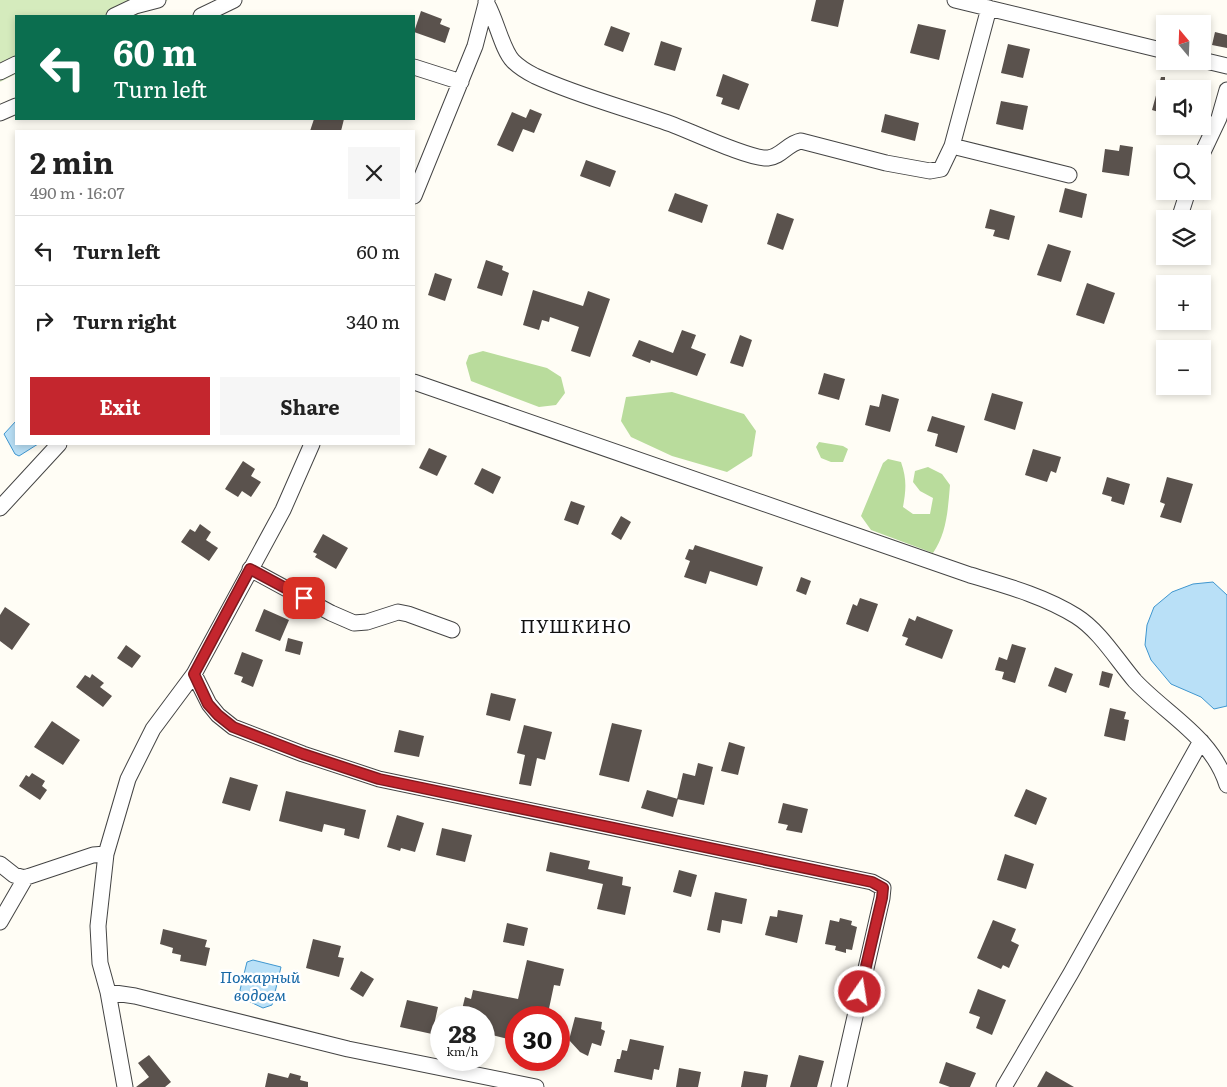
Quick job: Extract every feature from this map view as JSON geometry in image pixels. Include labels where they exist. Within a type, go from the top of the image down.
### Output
[{"type":"street","points":[[117,15],[158,0]]},
{"type":"street","points":[[203,15],[234,0]]},
{"type":"street","points":[[955,0],[1156,49]]},
{"type":"street","points":[[487,1],[512,59],[535,76],[748,154],[767,158],[781,153],[793,142],[801,141],[886,163],[930,171],[941,169],[952,146],[989,8]]},
{"type":"street","points":[[415,194],[475,46],[487,1]]},
{"type":"street","points":[[1211,62],[1227,66]]},
{"type":"street","points":[[0,72],[15,64]]},
{"type":"street","points":[[415,67],[461,82]]},
{"type":"street","points":[[1206,145],[1219,118],[1227,90]]},
{"type":"street","points":[[0,114],[15,106]]},
{"type":"street","points":[[952,146],[1069,175]]},
{"type":"street","points":[[415,382],[961,572],[1033,594],[1078,617],[1136,681],[1181,720],[1200,741],[1218,763],[1227,785]]},
{"type":"street","points":[[0,508],[58,445]]},
{"type":"street","points":[[125,1087],[108,992],[100,963],[98,926],[106,854],[128,779],[144,746],[153,729],[194,674],[283,510],[312,445]]},
{"type":"street","points":[[250,569],[331,613],[354,623],[367,622],[398,612],[452,630]]},
{"type":"street","points":[[194,674],[208,704],[233,727],[303,754],[379,779],[872,882],[883,888],[839,1087]]},
{"type":"street","points":[[1004,1087],[1071,973],[1200,741]]},
{"type":"street","points":[[0,864],[14,875],[26,878],[93,855],[106,854]]},
{"type":"street","points":[[0,922],[26,878]]},
{"type":"street","points":[[108,992],[135,996],[348,1049],[536,1087]]},
{"type":"green space","points":[[0,0],[168,0],[136,15],[15,15],[15,74],[0,82]]},
{"type":"green space","points":[[483,351],[547,368],[561,377],[565,393],[556,405],[539,407],[471,381],[466,363],[469,355]]},
{"type":"green space","points":[[672,392],[744,414],[756,431],[752,456],[727,472],[672,456],[631,437],[621,421],[626,397]]},
{"type":"green space","points":[[819,442],[843,446],[848,449],[843,462],[831,462],[821,458],[816,447]]},
{"type":"green space","points":[[888,459],[901,462],[905,484],[903,507],[913,514],[930,514],[933,498],[920,491],[913,482],[915,471],[928,467],[942,474],[950,485],[944,529],[933,553],[871,530],[861,516],[883,463]]},
{"type":"water","points":[[15,422],[15,445],[36,445],[19,456],[15,454],[4,434]]},
{"type":"water","points":[[1213,582],[1227,595],[1227,706],[1214,709],[1201,697],[1171,684],[1151,660],[1145,645],[1147,625],[1154,607],[1172,592],[1193,584]]},
{"type":"water","name":"Пожарный водоем","points":[[253,960],[281,967],[272,1005],[263,1008],[242,998],[240,990],[247,962]]},
{"type":"building","points":[[816,0],[844,0],[838,27],[811,21]]},
{"type":"building","points":[[421,11],[442,19],[440,24],[450,28],[445,43],[415,32]]},
{"type":"building","points":[[918,24],[946,30],[939,60],[910,53]]},
{"type":"building","points":[[611,26],[630,33],[623,52],[604,45]]},
{"type":"building","points":[[1215,32],[1227,35],[1227,48],[1212,45]]},
{"type":"building","points":[[661,41],[682,48],[675,71],[654,65]]},
{"type":"building","points":[[1008,44],[1030,49],[1023,78],[1001,73]]},
{"type":"building","points":[[723,74],[749,84],[739,110],[721,104],[723,98],[716,96]]},
{"type":"building","points":[[1156,95],[1156,111],[1152,110]]},
{"type":"building","points":[[1001,101],[1028,106],[1023,130],[996,124]]},
{"type":"building","points":[[530,109],[542,114],[534,133],[523,129],[513,152],[497,145],[512,112],[526,118]]},
{"type":"building","points":[[885,114],[919,123],[915,141],[881,132]]},
{"type":"building","points":[[314,120],[344,120],[341,130],[310,130]]},
{"type":"building","points":[[1120,145],[1133,147],[1129,176],[1102,172],[1105,149],[1119,151]]},
{"type":"building","points":[[586,160],[616,171],[610,187],[580,176]]},
{"type":"building","points":[[1065,188],[1087,194],[1082,218],[1059,212]]},
{"type":"building","points":[[675,193],[708,205],[702,223],[668,211]]},
{"type":"building","points":[[990,209],[1015,216],[1009,240],[993,236],[995,230],[985,228]]},
{"type":"building","points":[[777,213],[794,219],[783,250],[767,244]]},
{"type":"building","points":[[1048,244],[1071,251],[1061,282],[1037,275]]},
{"type":"building","points":[[486,260],[503,266],[502,270],[509,273],[502,296],[477,288]]},
{"type":"building","points":[[435,273],[452,279],[445,301],[428,295]]},
{"type":"building","points":[[1087,283],[1115,293],[1104,324],[1076,315]]},
{"type":"building","points":[[533,290],[583,306],[588,291],[610,299],[590,357],[571,351],[579,327],[550,317],[549,322],[542,320],[539,330],[523,325]]},
{"type":"building","points":[[682,330],[696,335],[691,348],[706,354],[697,376],[651,360],[650,363],[632,356],[639,340],[673,353]]},
{"type":"building","points":[[740,335],[752,340],[743,367],[730,363]]},
{"type":"building","points":[[824,373],[845,379],[839,400],[818,394]]},
{"type":"building","points":[[992,393],[1023,402],[1015,430],[984,420]]},
{"type":"building","points":[[882,394],[899,399],[890,432],[865,425],[870,405],[879,407]]},
{"type":"building","points":[[932,416],[965,426],[957,453],[935,446],[938,434],[927,431]]},
{"type":"building","points":[[429,448],[447,456],[437,476],[419,468]]},
{"type":"building","points":[[1033,449],[1061,457],[1056,473],[1051,471],[1047,482],[1025,475]]},
{"type":"building","points":[[243,461],[255,469],[251,476],[261,482],[251,497],[242,491],[238,497],[225,489]]},
{"type":"building","points":[[482,468],[501,477],[493,494],[474,484]]},
{"type":"building","points":[[1107,477],[1130,484],[1124,505],[1111,501],[1112,497],[1102,494]]},
{"type":"building","points":[[1167,477],[1193,484],[1181,523],[1160,517],[1165,504],[1160,502]]},
{"type":"building","points":[[571,501],[585,506],[578,525],[564,520]]},
{"type":"building","points":[[621,516],[631,522],[621,540],[611,534]]},
{"type":"building","points":[[200,524],[211,532],[206,540],[218,548],[209,561],[181,542],[190,529],[195,532]]},
{"type":"building","points":[[323,534],[348,548],[336,569],[315,557],[317,554],[313,552]]},
{"type":"building","points":[[695,545],[763,567],[757,586],[710,571],[706,584],[684,577],[690,561],[685,559],[689,549],[693,550]]},
{"type":"building","points":[[801,577],[811,581],[806,595],[796,591]]},
{"type":"building","points":[[860,598],[878,604],[868,632],[846,624],[853,604],[857,606]]},
{"type":"building","points":[[5,607],[30,624],[12,650],[0,641],[0,615]]},
{"type":"building","points":[[264,609],[289,620],[280,641],[255,631]]},
{"type":"building","points":[[917,616],[953,630],[942,659],[905,645],[908,638],[902,636],[909,618],[915,621]]},
{"type":"building","points":[[288,638],[303,642],[300,655],[285,651]]},
{"type":"building","points":[[1012,644],[1026,648],[1015,683],[1002,679],[1004,672],[995,670],[999,657],[1007,660]]},
{"type":"building","points":[[126,645],[141,656],[132,668],[117,658]]},
{"type":"building","points":[[242,652],[263,660],[253,687],[241,682],[243,677],[234,674]]},
{"type":"building","points":[[1055,667],[1073,674],[1066,693],[1048,686]]},
{"type":"building","points":[[1102,671],[1113,674],[1109,688],[1099,685]]},
{"type":"building","points":[[92,674],[104,683],[100,687],[112,696],[103,707],[76,687],[85,675],[90,678]]},
{"type":"building","points":[[491,693],[516,699],[510,721],[486,715]]},
{"type":"building","points":[[1110,708],[1126,712],[1124,719],[1129,720],[1125,741],[1104,736]]},
{"type":"building","points":[[52,721],[80,740],[63,765],[34,747]]},
{"type":"building","points":[[612,723],[642,730],[629,782],[599,775]]},
{"type":"building","points":[[524,725],[552,732],[545,760],[537,758],[531,786],[519,784],[525,755],[517,753]]},
{"type":"building","points":[[399,730],[424,736],[419,757],[394,752]]},
{"type":"building","points":[[729,742],[745,747],[738,775],[721,771]]},
{"type":"building","points":[[698,763],[713,767],[704,805],[677,799],[683,773],[695,776]]},
{"type":"building","points":[[32,773],[45,781],[42,786],[47,790],[40,800],[19,786],[26,775],[29,777]]},
{"type":"building","points":[[230,777],[258,785],[250,811],[222,803]]},
{"type":"building","points":[[1026,789],[1047,798],[1036,825],[1014,816]]},
{"type":"building","points":[[647,790],[678,799],[673,817],[641,808]]},
{"type":"building","points":[[286,791],[366,810],[359,839],[344,835],[345,829],[324,824],[322,832],[279,821]]},
{"type":"building","points":[[783,803],[808,809],[802,833],[786,830],[788,825],[778,823]]},
{"type":"building","points":[[397,815],[424,823],[415,852],[401,848],[400,851],[387,847]]},
{"type":"building","points":[[442,828],[472,835],[465,862],[436,855]]},
{"type":"building","points":[[550,852],[590,861],[588,869],[623,877],[622,885],[631,887],[625,915],[597,909],[603,884],[546,871]]},
{"type":"building","points":[[1005,854],[1034,864],[1026,889],[997,880]]},
{"type":"building","points":[[679,870],[697,875],[691,897],[673,892]]},
{"type":"building","points":[[715,892],[747,899],[742,924],[722,920],[720,933],[707,930]]},
{"type":"building","points":[[778,910],[803,915],[797,943],[765,935],[770,916],[777,917]]},
{"type":"building","points":[[840,918],[852,921],[851,925],[857,927],[852,950],[846,949],[846,953],[835,950],[836,946],[825,944],[830,920],[839,922]]},
{"type":"building","points":[[993,920],[1016,929],[1011,941],[1019,945],[1009,968],[1003,965],[1001,969],[977,958]]},
{"type":"building","points":[[507,923],[528,928],[524,946],[503,942]]},
{"type":"building","points":[[163,929],[207,940],[205,947],[210,948],[206,966],[180,961],[181,955],[172,953],[173,948],[160,944]]},
{"type":"building","points":[[313,939],[341,946],[338,957],[344,958],[339,977],[306,968]]},
{"type":"building","points":[[527,960],[564,969],[560,986],[554,985],[550,1006],[505,1006],[505,1038],[495,1036],[495,1006],[463,1006],[465,997],[471,999],[473,990],[518,999]]},
{"type":"building","points":[[361,971],[374,979],[363,997],[350,989]]},
{"type":"building","points":[[978,989],[1006,1000],[992,1035],[976,1028],[980,1017],[969,1013]]},
{"type":"building","points":[[407,1000],[434,1006],[430,1006],[430,1034],[400,1027]]},
{"type":"building","points":[[575,1017],[602,1022],[601,1029],[605,1031],[601,1046],[592,1043],[588,1056],[580,1052],[570,1041]]},
{"type":"building","points":[[630,1039],[664,1046],[659,1070],[654,1069],[652,1080],[614,1072],[617,1059],[620,1059],[622,1050],[627,1051]]},
{"type":"building","points":[[149,1055],[171,1082],[165,1087],[136,1087],[149,1077],[138,1063]]},
{"type":"building","points":[[799,1055],[824,1061],[817,1087],[790,1087]]},
{"type":"building","points":[[946,1062],[976,1073],[970,1087],[950,1087],[939,1083]]},
{"type":"building","points":[[679,1068],[701,1072],[698,1087],[676,1087]]},
{"type":"building","points":[[744,1071],[768,1075],[766,1087],[741,1087]]},
{"type":"building","points":[[1046,1071],[1074,1087],[1037,1087]]},
{"type":"building","points":[[268,1073],[288,1078],[290,1073],[301,1076],[300,1080],[308,1082],[308,1087],[265,1087]]},
{"type":"district","name":"ПУШКИНО","points":[[576,625]]},
{"type":"route","points":[[304,598],[250,569],[194,674],[208,704],[233,727],[303,754],[379,779],[872,882],[883,888],[882,898],[860,992]]}]
